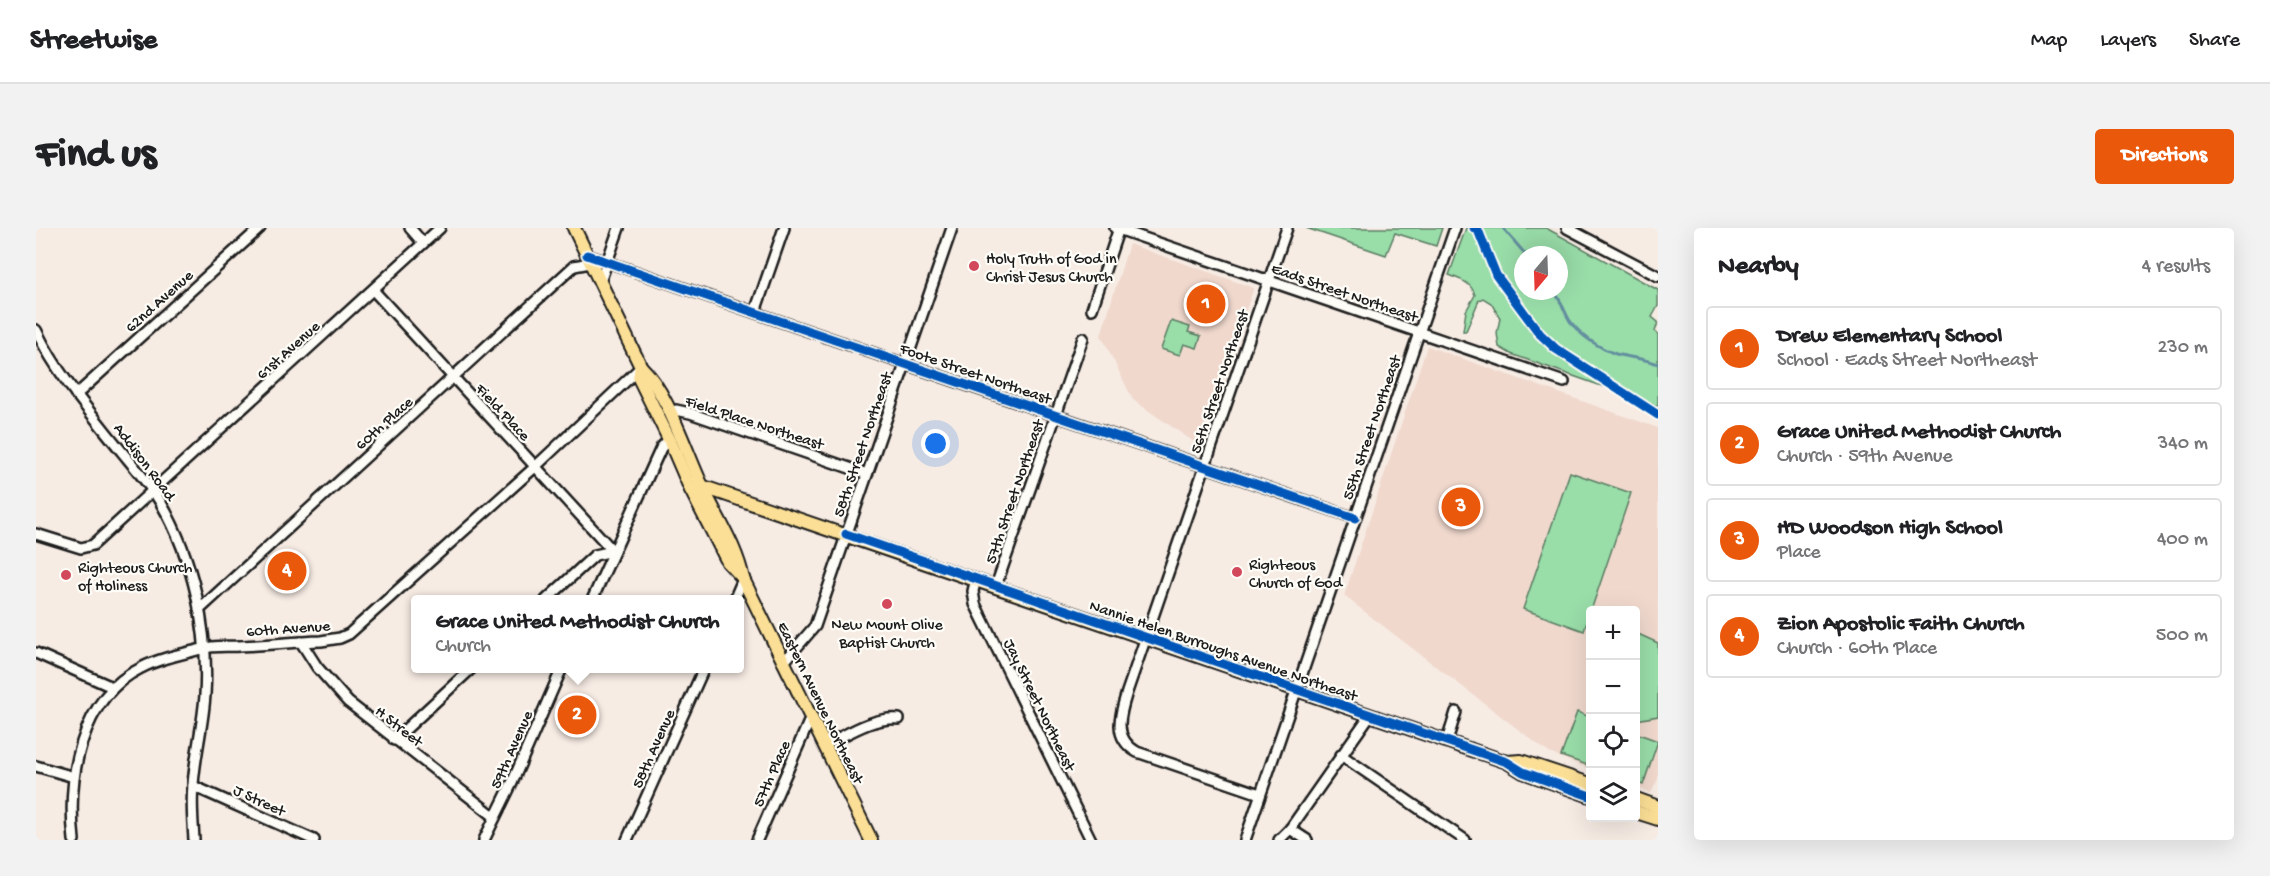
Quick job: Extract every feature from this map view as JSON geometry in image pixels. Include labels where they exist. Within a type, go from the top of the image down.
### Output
[{"type":"main road","name":"Eastern Avenue Northeast","points":[[574,228],[641,366],[651,376],[669,412],[697,488]]},
{"type":"main road","name":"Eastern Avenue Northeast","points":[[641,366],[639,378],[669,439],[739,558],[743,579],[871,840]]},
{"type":"main road","name":"Nannie Helen Burroughs Avenue Northeast","points":[[697,488],[846,534],[1296,688],[1507,762],[1523,772],[1586,795]]},
{"type":"main road","name":"Nannie Helen Burroughs Avenue Northeast","points":[[1507,762],[1521,761],[1586,783]]},
{"type":"main road","points":[[1640,801],[1658,807]]},
{"type":"main road","points":[[1640,814],[1658,819]]},
{"type":"street","name":"62nd Avenue","points":[[76,395],[260,228]]},
{"type":"street","points":[[410,228],[423,243]]},
{"type":"street","name":"61st Avenue","points":[[36,534],[81,549],[93,545],[440,228]]},
{"type":"street","points":[[600,282],[619,228]]},
{"type":"street","points":[[755,312],[784,228]]},
{"type":"street","name":"58th Street Northeast","points":[[784,662],[814,626],[952,228]]},
{"type":"street","points":[[1092,309],[1118,228]]},
{"type":"street","name":"Eads Street Northeast","points":[[1118,228],[1564,382]]},
{"type":"street","name":"56th Street Northeast","points":[[1260,795],[1133,750],[1125,742],[1120,731],[1120,714],[1287,228]]},
{"type":"street","name":"55th Street Northeast","points":[[1245,840],[1455,228]]},
{"type":"street","points":[[1567,228],[1658,276]]},
{"type":"street","name":"Foote Street Northeast","points":[[588,259],[607,262],[1355,518]]},
{"type":"street","name":"60th Place","points":[[199,610],[574,266],[588,259]]},
{"type":"street","name":"Field Place","points":[[374,290],[613,551]]},
{"type":"street","name":"Addison Road","points":[[36,330],[51,359],[76,395],[153,491],[170,520],[183,550],[199,610],[204,648],[205,693],[193,786],[194,840]]},
{"type":"street","name":"57th Street Northeast","points":[[996,586],[1083,338]]},
{"type":"street","name":"60th Avenue","points":[[74,840],[74,777],[84,735],[112,687],[147,666],[204,648],[334,639],[349,634],[535,467],[641,366]]},
{"type":"street","name":"Field Place Northeast","points":[[669,412],[676,410],[690,413],[867,474]]},
{"type":"street","points":[[594,595],[661,448],[669,439]]},
{"type":"street","points":[[552,595],[596,555],[613,551]]},
{"type":"street","points":[[736,595],[743,579]]},
{"type":"street","name":"Jay Street Northeast","points":[[976,579],[973,591],[975,604],[1090,840]]},
{"type":"street","name":"H Street","points":[[301,642],[317,667],[348,702],[495,817]]},
{"type":"street","points":[[36,653],[112,687]]},
{"type":"street","points":[[394,740],[468,673]]},
{"type":"street","name":"59th Avenue","points":[[484,840],[513,783],[560,673]]},
{"type":"street","name":"58th Avenue","points":[[627,840],[702,673]]},
{"type":"street","points":[[1447,741],[1456,712]]},
{"type":"street","points":[[1279,840],[1290,829],[1370,715]]},
{"type":"street","name":"57th Place","points":[[757,840],[811,717]]},
{"type":"street","points":[[825,746],[873,722],[883,719],[899,719]]},
{"type":"street","points":[[1341,754],[1465,840]]},
{"type":"street","points":[[36,766],[74,777]]},
{"type":"street","name":"J Street","points":[[193,786],[314,840]]},
{"type":"street","points":[[1290,829],[1307,840]]},
{"type":"shaded area","points":[[1129,244],[1254,288],[1197,444],[1133,400],[1101,335]]},
{"type":"shaded area","points":[[1427,346],[1658,428],[1658,779],[1651,793],[1640,789],[1640,606],[1586,606],[1586,767],[1549,753],[1344,596]]},
{"type":"green space","points":[[1306,228],[1442,228],[1436,246],[1395,233],[1386,255]]},
{"type":"green space","points":[[1466,228],[1546,228],[1658,290],[1658,306],[1652,317],[1658,322],[1655,332],[1658,334],[1658,406],[1511,354],[1499,347],[1497,333],[1500,318],[1491,303],[1483,298],[1479,300],[1466,331],[1463,331],[1466,311],[1475,295],[1468,284],[1449,275]]},
{"type":"green space","points":[[1171,321],[1190,327],[1188,332],[1201,336],[1197,348],[1184,344],[1180,355],[1161,349]]},
{"type":"green space","points":[[1570,472],[1631,493],[1593,606],[1586,606],[1584,631],[1523,609]]},
{"type":"green space","points":[[1640,635],[1658,643],[1658,716],[1640,719]]},
{"type":"green space","points":[[1577,712],[1586,715],[1586,765],[1561,756]]},
{"type":"green space","points":[[1640,734],[1658,741],[1643,785],[1640,784]]},
{"type":"waterway","points":[[1503,228],[1518,246]]},
{"type":"waterway","points":[[1560,300],[1570,321],[1591,341],[1616,354],[1658,364]]},
{"type":"cycle path","points":[[1474,228],[1478,230],[1496,275],[1540,334],[1556,349],[1658,415]]},
{"type":"cycle path","points":[[587,255],[1355,518]]},
{"type":"cycle path","points":[[846,534],[1507,762],[1523,772],[1586,795]]},
{"type":"place","name":"Holy Truth of God in Christ Jesus Church","points":[[974,266]]},
{"type":"place","name":"Drew Elementary School","points":[[1206,304]]},
{"type":"place","name":"HD Woodson High School","points":[[1461,507]]},
{"type":"place","name":"Zion Apostolic Faith Church","points":[[287,571]]},
{"type":"place","name":"Righteous Church of God","points":[[1237,572]]},
{"type":"place","name":"Righteous Church of Holiness","points":[[66,575]]},
{"type":"place","name":"New Mount Olive Baptist Church","points":[[887,604]]},
{"type":"place","name":"Grace United Methodist Church","points":[[577,715]]}]
